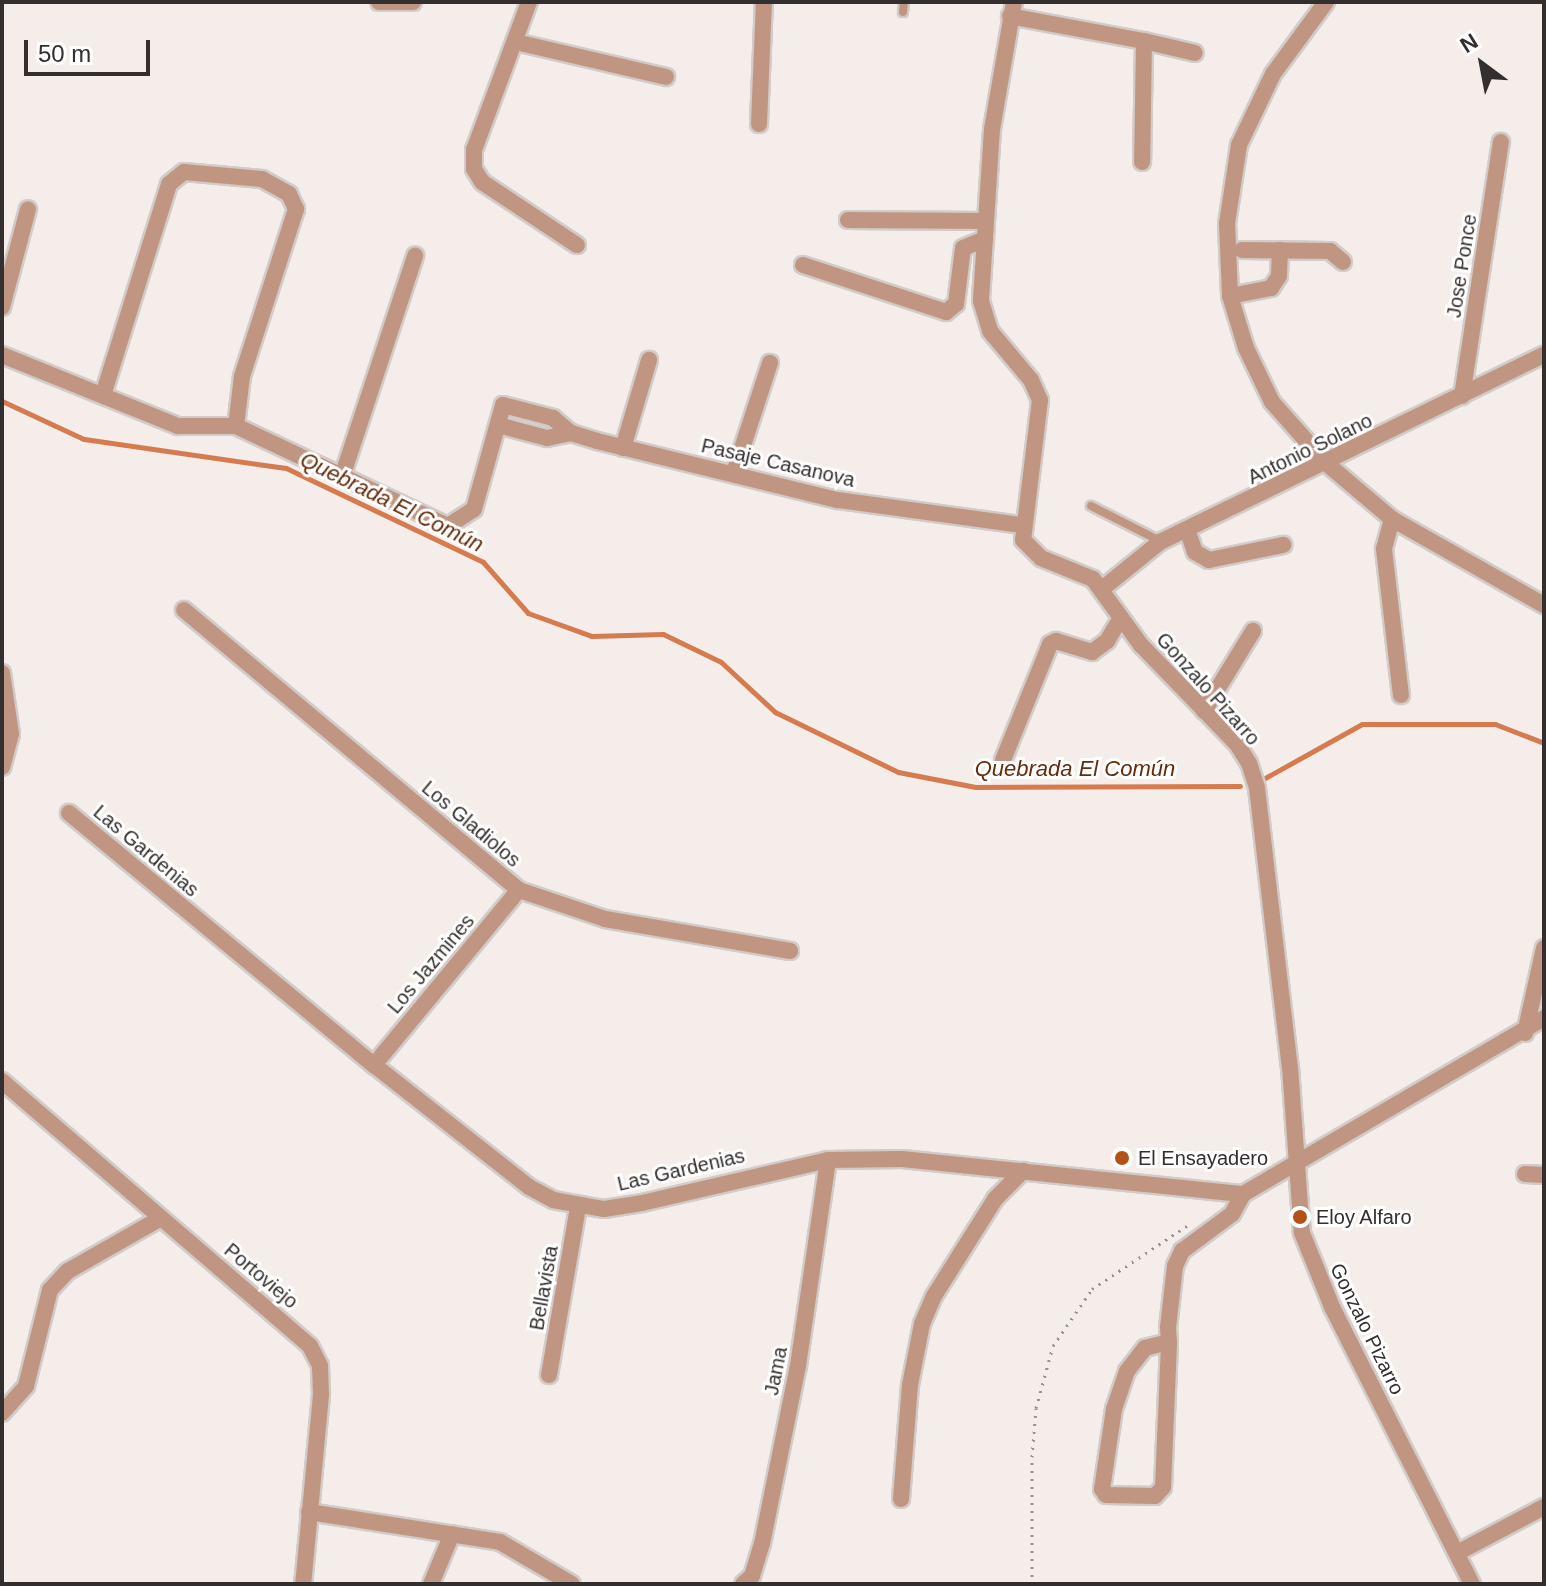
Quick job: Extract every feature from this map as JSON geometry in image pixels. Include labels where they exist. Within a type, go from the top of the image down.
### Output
[{"type":"street","points":[[379,2],[413,2]]},
{"type":"street","points":[[529,2],[474,150],[474,169],[482,182],[577,245]]},
{"type":"street","points":[[759,124],[764,2]]},
{"type":"street","points":[[1326,2],[1273,74],[1239,145],[1227,223],[1230,296],[1272,402],[1326,463],[1392,519],[1544,605]]},
{"type":"street","points":[[1021,525],[1042,414],[1031,380],[984,320],[992,129],[1012,9],[1195,53]]},
{"type":"street","points":[[1142,162],[1144,41]]},
{"type":"street","points":[[516,42],[666,77]]},
{"type":"street","name":"Jose Ponce","points":[[1462,396],[1501,142]]},
{"type":"street","points":[[103,395],[169,184],[184,172],[262,179],[289,194],[296,209],[242,376],[236,426]]},
{"type":"street","points":[[2,307],[28,209]]},
{"type":"street","points":[[848,220],[986,221]]},
{"type":"street","points":[[803,265],[946,312],[956,304],[963,248],[985,239]]},
{"type":"street","points":[[1242,250],[1330,251],[1343,262]]},
{"type":"street","points":[[1230,296],[1271,288],[1279,276],[1280,250]]},
{"type":"street","points":[[343,474],[415,256]]},
{"type":"street","points":[[2,355],[178,426],[236,426],[454,525],[474,509],[503,405],[553,418],[574,434]]},
{"type":"street","name":"Antonio Solano","points":[[1102,589],[1160,542],[1188,532],[1544,355]]},
{"type":"street","points":[[623,448],[649,360]]},
{"type":"street","points":[[734,473],[770,363]]},
{"type":"street","points":[[498,425],[547,438],[574,434]]},
{"type":"street","name":"Pasaje Casanova","points":[[574,434],[838,500],[1021,525]]},
{"type":"street","points":[[1392,519],[1384,549],[1401,695]]},
{"type":"street","name":"Gonzalo Pizarro","points":[[1021,525],[1030,551],[1083,574],[1102,589],[1121,618],[1237,744],[1257,788],[1290,1067],[1293,1167],[1302,1233],[1315,1269],[1472,1584]]},
{"type":"street","points":[[1188,532],[1195,552],[1209,560],[1283,545]]},
{"type":"street","name":"Los Gladiolos","points":[[184,610],[519,890],[605,919],[790,951]]},
{"type":"street","points":[[1003,760],[1050,644],[1056,641],[1092,652],[1107,641],[1121,618]]},
{"type":"street","points":[[1204,711],[1253,631]]},
{"type":"street","points":[[2,673],[6,730],[2,767]]},
{"type":"street","name":"Las Gardenias","points":[[69,813],[374,1065],[529,1187],[578,1207],[642,1203],[828,1160],[902,1159],[1243,1194]]},
{"type":"street","name":"Los Jazmines","points":[[374,1065],[519,890]]},
{"type":"street","points":[[1525,1033],[1540,985],[1544,948]]},
{"type":"street","points":[[1169,1342],[1145,1348],[1127,1371],[1114,1409],[1102,1489],[1106,1495],[1161,1494],[1175,1266],[1182,1251],[1232,1214],[1243,1194],[1525,1033],[1544,1018]]},
{"type":"street","name":"Portoviejo","points":[[2,1081],[310,1346],[320,1366],[321,1395],[303,1584]]},
{"type":"street","name":"Jama","points":[[743,1584],[752,1576],[771,1499],[800,1351],[828,1160]]},
{"type":"street","points":[[901,1499],[910,1385],[922,1324],[934,1296],[995,1199],[1023,1171]]},
{"type":"street","points":[[1525,1174],[1544,1175]]},
{"type":"street","name":"Bellavista","points":[[549,1375],[578,1207]]},
{"type":"street","points":[[2,1413],[26,1386],[50,1290],[68,1271],[161,1218]]},
{"type":"street","points":[[1457,1553],[1544,1507]]},
{"type":"street","points":[[309,1512],[500,1542],[572,1584]]},
{"type":"street","points":[[431,1584],[452,1534]]},
{"type":"lane","points":[[1091,506],[1160,542]]},
{"type":"path","points":[[1032,1584],[1032,1457],[1036,1408],[1053,1346],[1092,1289],[1194,1221]]},
{"type":"waterway","name":"Quebrada El Común","points":[[2,401],[84,439],[286,468],[483,562],[528,613],[592,636],[663,634],[721,662],[775,712],[898,772],[976,787],[1240,786]]},
{"type":"waterway","name":"Quebrada El Común","points":[[1265,778],[1362,724],[1495,724],[1544,743]]},
{"type":"place","name":"El Ensayadero","points":[[1122,1158]]},
{"type":"place","name":"Eloy Alfaro","points":[[1300,1217]]}]
